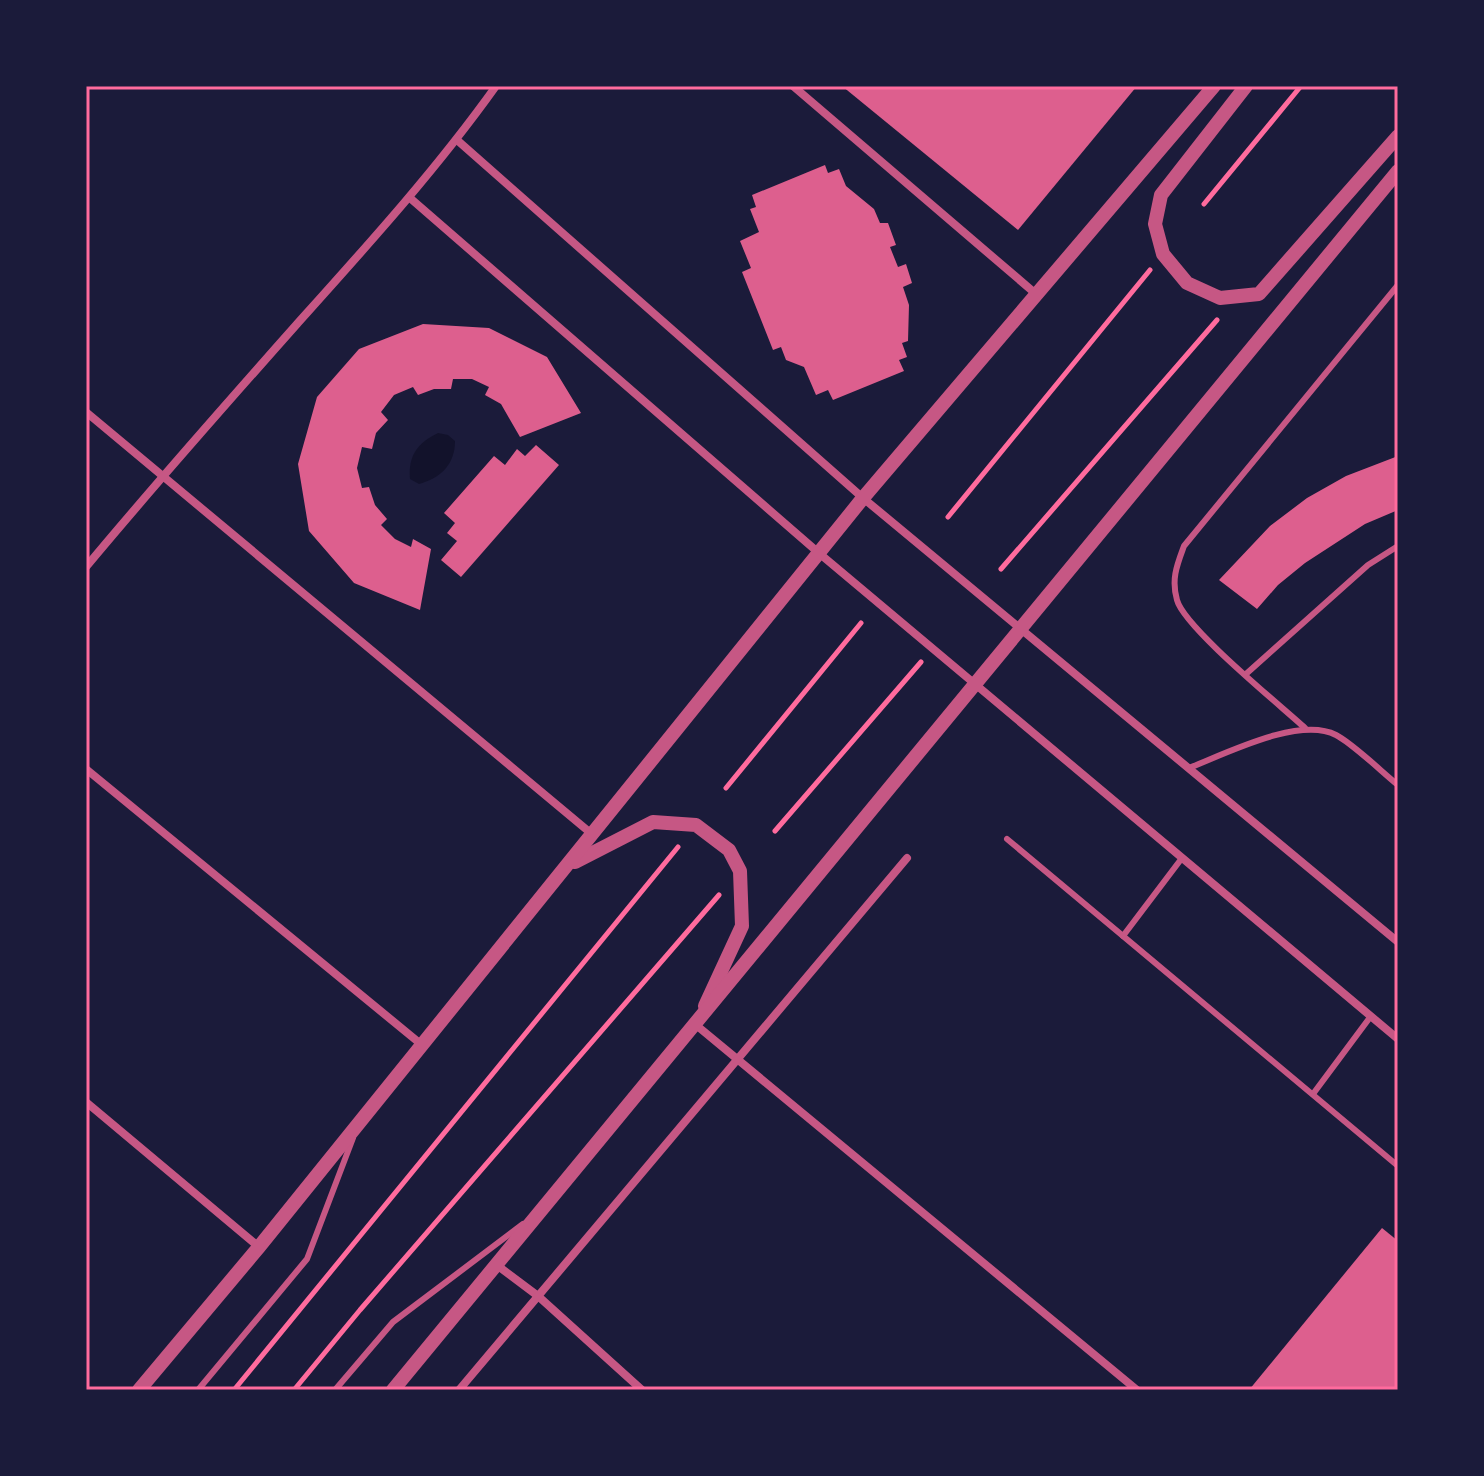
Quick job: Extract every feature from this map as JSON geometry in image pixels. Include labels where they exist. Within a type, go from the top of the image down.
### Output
[{"type":"street","points":[[86,567],[162,475],[410,198],[496,86]]},
{"type":"street","points":[[793,86],[1036,294]]},
{"type":"street","points":[[139,1390],[359,1124],[863,498],[1214,86]]},
{"type":"street","points":[[1246,86],[1161,195],[1155,224],[1163,254],[1187,283],[1220,298],[1259,294],[1398,136]]},
{"type":"street","points":[[457,140],[863,498],[1398,942]]},
{"type":"street","points":[[393,1390],[1398,171]]},
{"type":"street","points":[[410,198],[820,554],[1398,1039]]},
{"type":"street","points":[[86,412],[593,835]]},
{"type":"street","points":[[86,769],[422,1045]]},
{"type":"street","points":[[568,866],[653,822],[696,825],[729,850],[740,871],[742,926],[696,1025]]},
{"type":"street","points":[[459,1390],[907,858]]},
{"type":"street","points":[[696,1025],[1137,1390]]},
{"type":"street","points":[[86,1102],[259,1247]]},
{"type":"street","points":[[498,1266],[538,1296],[642,1390]]},
{"type":"lane","points":[[1305,728],[1198,631],[1178,603],[1173,575],[1184,546],[1398,285]]},
{"type":"lane","points":[[1246,674],[1368,565],[1398,546]]},
{"type":"lane","points":[[1189,768],[1267,738],[1305,728],[1335,734],[1398,785]]},
{"type":"lane","points":[[1007,839],[1398,1166]]},
{"type":"lane","points":[[1123,936],[1182,858]]},
{"type":"lane","points":[[1313,1094],[1371,1016]]},
{"type":"lane","points":[[198,1390],[307,1259],[359,1124]]},
{"type":"lane","points":[[335,1390],[393,1322],[546,1207]]},
{"type":"path","points":[[1204,204],[1301,86]]},
{"type":"path","points":[[948,517],[1156,263]]},
{"type":"path","points":[[1001,569],[1223,313]]},
{"type":"path","points":[[726,788],[861,623]]},
{"type":"path","points":[[775,831],[922,661]]},
{"type":"path","points":[[234,1390],[678,847]]},
{"type":"path","points":[[294,1390],[724,889]]},
{"type":"shaded area","points":[[438,433],[448,435],[455,441],[452,457],[440,474],[419,484],[410,479],[412,457],[424,441]]},
{"type":"building","points":[[842,86],[1137,86],[1018,230]]},
{"type":"building","points":[[825,165],[828,173],[839,169],[846,186],[874,209],[880,223],[888,223],[896,245],[890,247],[898,267],[906,264],[912,283],[903,287],[909,305],[908,341],[902,343],[907,357],[899,360],[904,371],[833,400],[828,390],[816,395],[804,367],[786,360],[781,347],[773,350],[742,272],[751,268],[740,241],[759,232],[750,209],[756,207],[752,195]]},
{"type":"building","points":[[423,324],[489,328],[547,357],[581,413],[520,437],[501,404],[485,395],[489,387],[472,379],[453,379],[451,389],[434,389],[418,395],[413,387],[394,395],[381,412],[388,420],[376,433],[372,449],[362,447],[357,468],[362,488],[369,487],[375,505],[387,519],[381,525],[395,539],[411,547],[413,539],[431,549],[420,610],[354,583],[309,531],[298,464],[317,397],[359,349]]},
{"type":"building","points":[[536,445],[559,465],[461,577],[441,560],[457,541],[447,533],[455,523],[444,513],[494,456],[505,465],[517,449],[525,456]]},
{"type":"building","points":[[1398,456],[1398,510],[1365,524],[1305,563],[1278,585],[1257,609],[1219,580],[1270,526],[1307,498],[1346,476]]},
{"type":"building","points":[[1382,1228],[1398,1241],[1398,1390],[1249,1390]]}]
